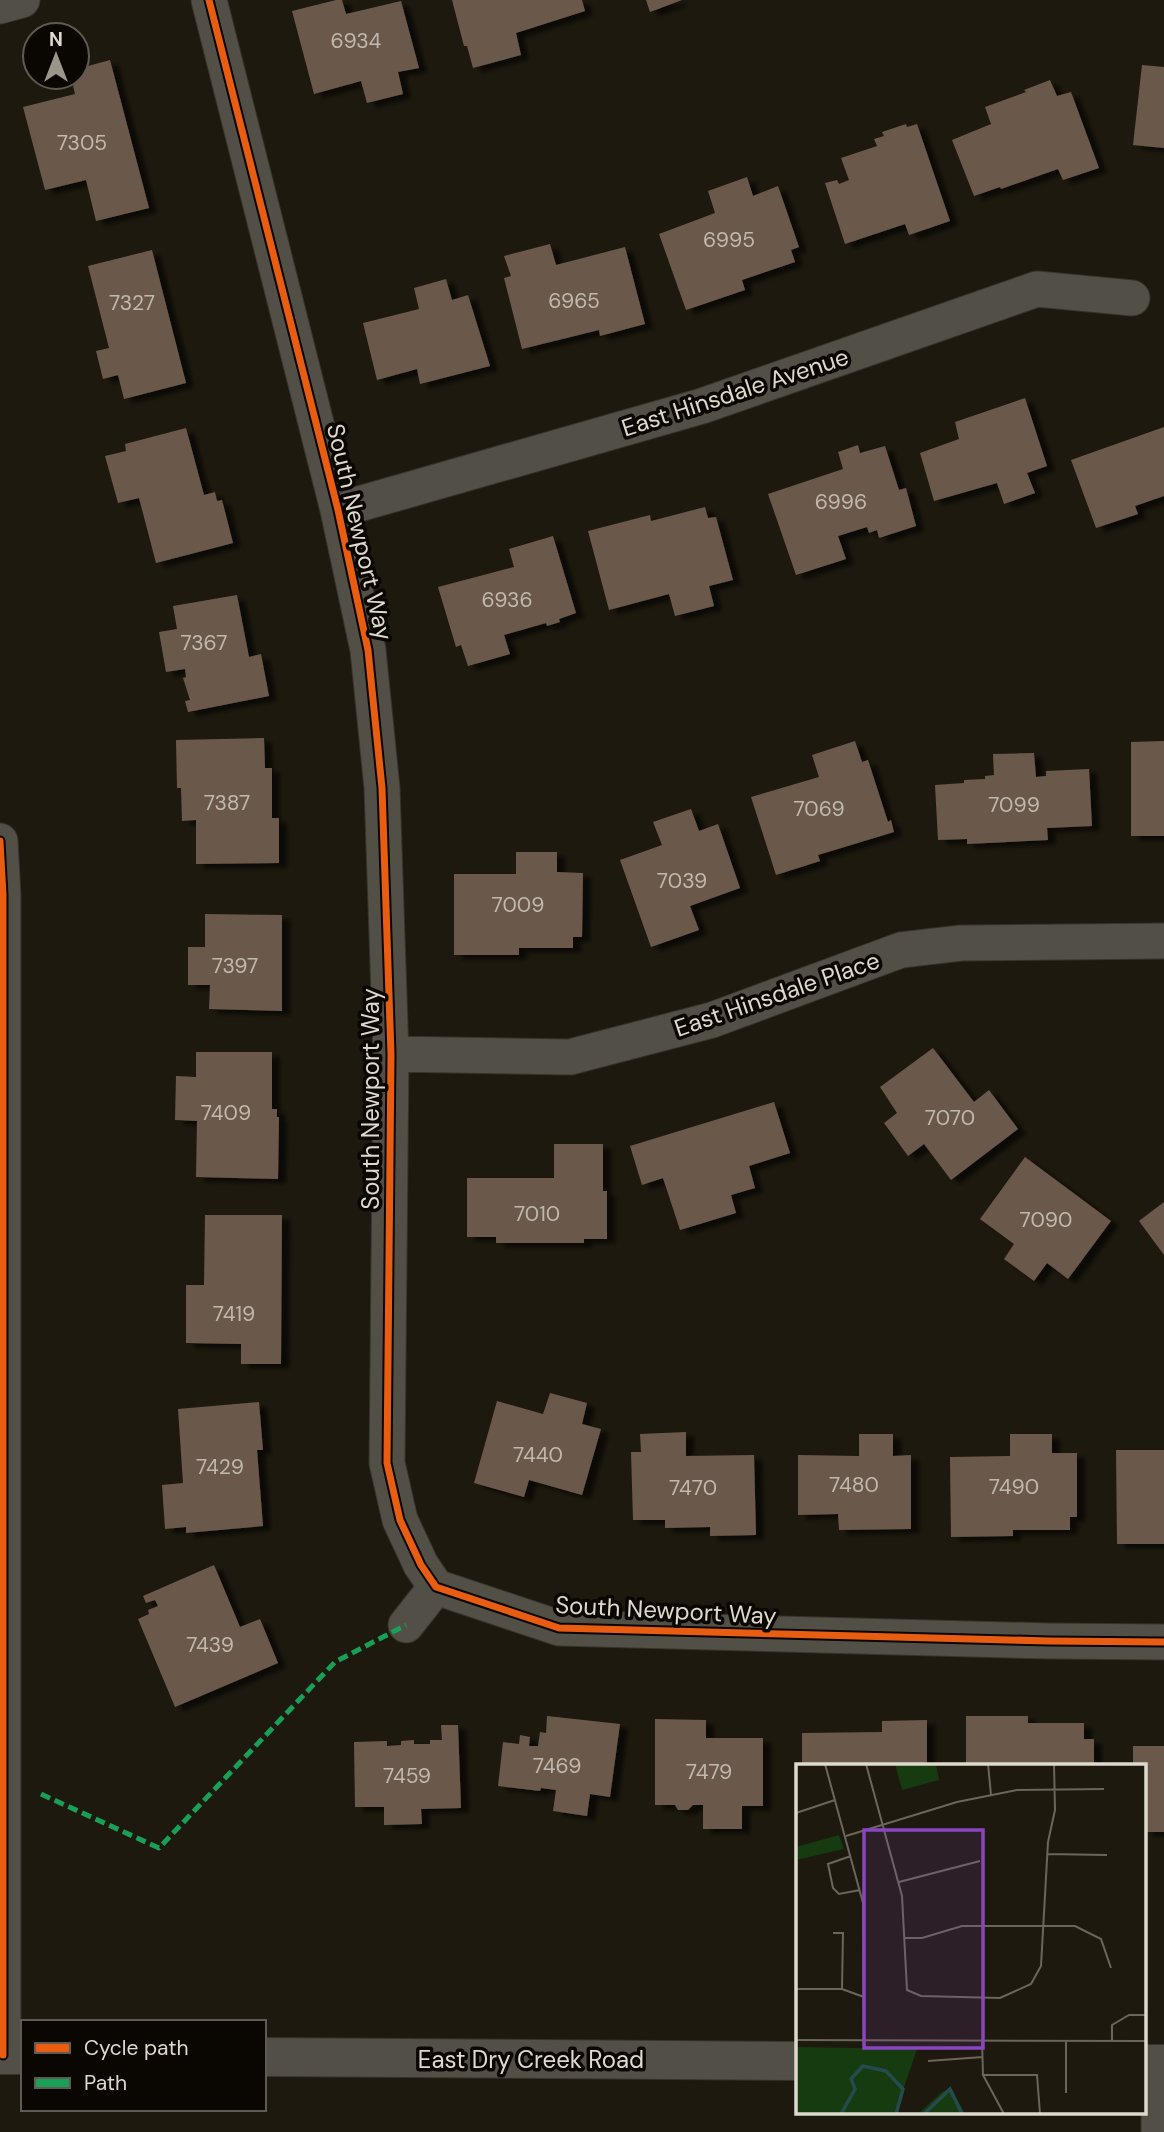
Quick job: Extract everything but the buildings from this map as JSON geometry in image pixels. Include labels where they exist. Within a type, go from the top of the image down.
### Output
[{"type":"main road","name":"East Dry Creek Road","points":[[266,2057],[796,2061]]},
{"type":"street","points":[[0,6],[22,0]]},
{"type":"street","name":"South Newport Way","points":[[209,0],[338,510],[368,650],[382,788],[391,1054],[387,1463],[400,1520],[421,1565],[436,1587],[559,1628],[1164,1642]]},
{"type":"street","name":"East Hinsdale Avenue","points":[[338,510],[702,406],[1037,289],[1132,298]]},
{"type":"street","points":[[0,841],[3,895],[9,2055]]},
{"type":"street","name":"East Hinsdale Place","points":[[391,1054],[570,1057],[712,1020],[901,950],[961,943],[1164,941]]},
{"type":"street","points":[[406,1625],[436,1587]]},
{"type":"street","points":[[1156,2064],[1159,2132]]},
{"type":"marked path","points":[[41,1794],[159,1848],[335,1662],[406,1625]]},
{"type":"cycle path","points":[[209,0],[338,510],[368,650],[382,788],[391,1054],[387,1463],[400,1520],[421,1565],[436,1587],[559,1628],[1164,1642]]},
{"type":"cycle path","points":[[0,841],[3,895],[3,2055]]}]
